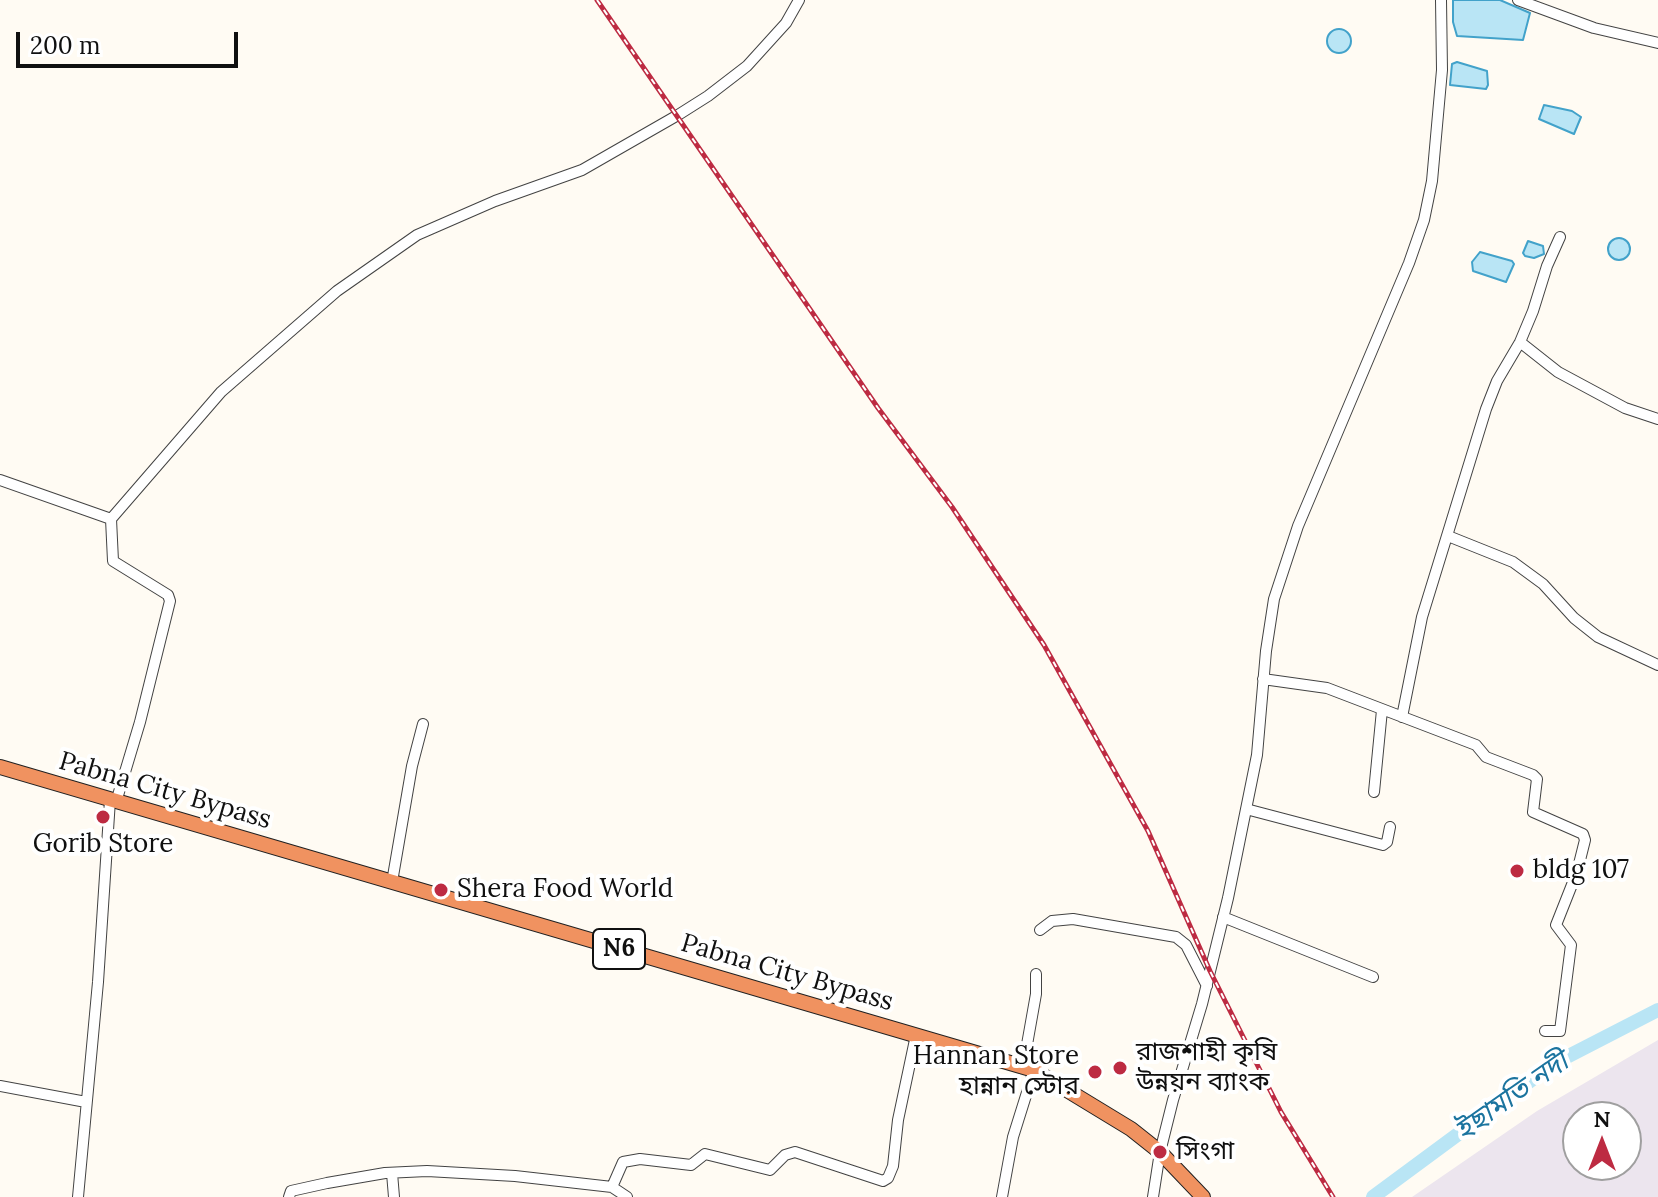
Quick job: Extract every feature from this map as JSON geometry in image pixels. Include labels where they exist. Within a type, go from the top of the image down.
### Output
[{"type":"highway","name":"Pabna City Bypass","points":[[0,767],[1029,1069],[1120,1122],[1160,1152],[1203,1197]]},
{"type":"street","points":[[78,1197],[113,801],[140,722],[170,601],[168,595],[113,561],[111,519],[221,392],[337,291],[417,235],[482,206],[582,170],[688,109],[747,66],[786,23],[799,0]]},
{"type":"street","points":[[1153,1197],[1160,1152],[1207,986],[1257,755],[1274,599],[1298,526],[1409,263],[1424,220],[1432,181],[1442,70],[1441,0]]},
{"type":"street","points":[[1518,0],[1618,35],[1658,43]]},
{"type":"street","points":[[1402,717],[1422,617],[1486,409],[1497,381],[1520,342],[1560,237]]},
{"type":"street","points":[[1520,342],[1558,372],[1625,408],[1658,419]]},
{"type":"street","points":[[0,480],[111,519]]},
{"type":"street","points":[[1448,536],[1513,562],[1543,584],[1574,618],[1598,637],[1658,665]]},
{"type":"street","points":[[1263,679],[1327,688],[1476,745],[1486,757],[1533,775],[1537,785],[1533,812],[1585,837],[1577,872],[1556,925],[1571,945],[1560,1031],[1545,1031]]},
{"type":"street","points":[[1374,792],[1382,710]]},
{"type":"street","points":[[392,882],[412,766],[423,724]]},
{"type":"street","points":[[1246,809],[1383,845],[1387,842],[1390,827]]},
{"type":"street","points":[[1223,917],[1373,977]]},
{"type":"street","points":[[1040,930],[1052,921],[1073,919],[1176,937],[1186,945],[1207,986]]},
{"type":"street","points":[[1002,1197],[1029,1069],[1036,974]]},
{"type":"street","points":[[612,1187],[623,1162],[640,1159],[693,1164],[705,1154],[770,1170],[785,1155],[795,1152],[883,1181],[888,1178],[893,1166],[898,1120],[916,1035]]},
{"type":"street","points":[[0,1086],[86,1102]]},
{"type":"street","points":[[289,1197],[291,1191],[392,1173],[427,1171],[515,1176],[612,1187],[627,1197]]},
{"type":"street","points":[[392,1173],[394,1197]]},
{"type":"shaded area","points":[[1658,1040],[1658,1197],[1412,1197],[1537,1111]]},
{"type":"water","points":[[1453,0],[1500,0],[1530,13],[1523,40],[1457,36],[1453,22]]},
{"type":"water","points":[[1339,29],[1347,33],[1351,41],[1347,49],[1339,53],[1331,49],[1327,41],[1331,33]]},
{"type":"water","points":[[1457,62],[1487,71],[1486,89],[1450,85],[1452,64]]},
{"type":"water","points":[[1544,105],[1572,111],[1581,117],[1574,134],[1539,119]]},
{"type":"water","points":[[1619,238],[1627,241],[1630,249],[1627,257],[1619,260],[1611,257],[1608,249],[1611,241]]},
{"type":"water","points":[[1528,241],[1543,246],[1544,254],[1534,258],[1525,256],[1523,253]]},
{"type":"water","points":[[1480,252],[1512,261],[1514,264],[1506,282],[1473,271],[1472,262]]},
{"type":"waterway","name":"ইছামতি নদী","points":[[1373,1197],[1553,1064],[1658,1010]]},
{"type":"railway","points":[[597,0],[878,408],[952,507],[1044,645],[1148,831],[1210,971],[1281,1112],[1333,1197]]},
{"type":"place","name":"Gorib Store","points":[[103,817]]},
{"type":"place","name":"bldg 107","points":[[1517,871]]},
{"type":"place","name":"Shera Food World","points":[[441,890]]},
{"type":"place","name":"রাজশাহী কৃষি উন্নয়ন ব্যাংক","points":[[1120,1068]]},
{"type":"place","name":"Hannan Store হান্নান স্টোর","points":[[1095,1072]]},
{"type":"place","name":"সিংগা","points":[[1160,1152]]}]
